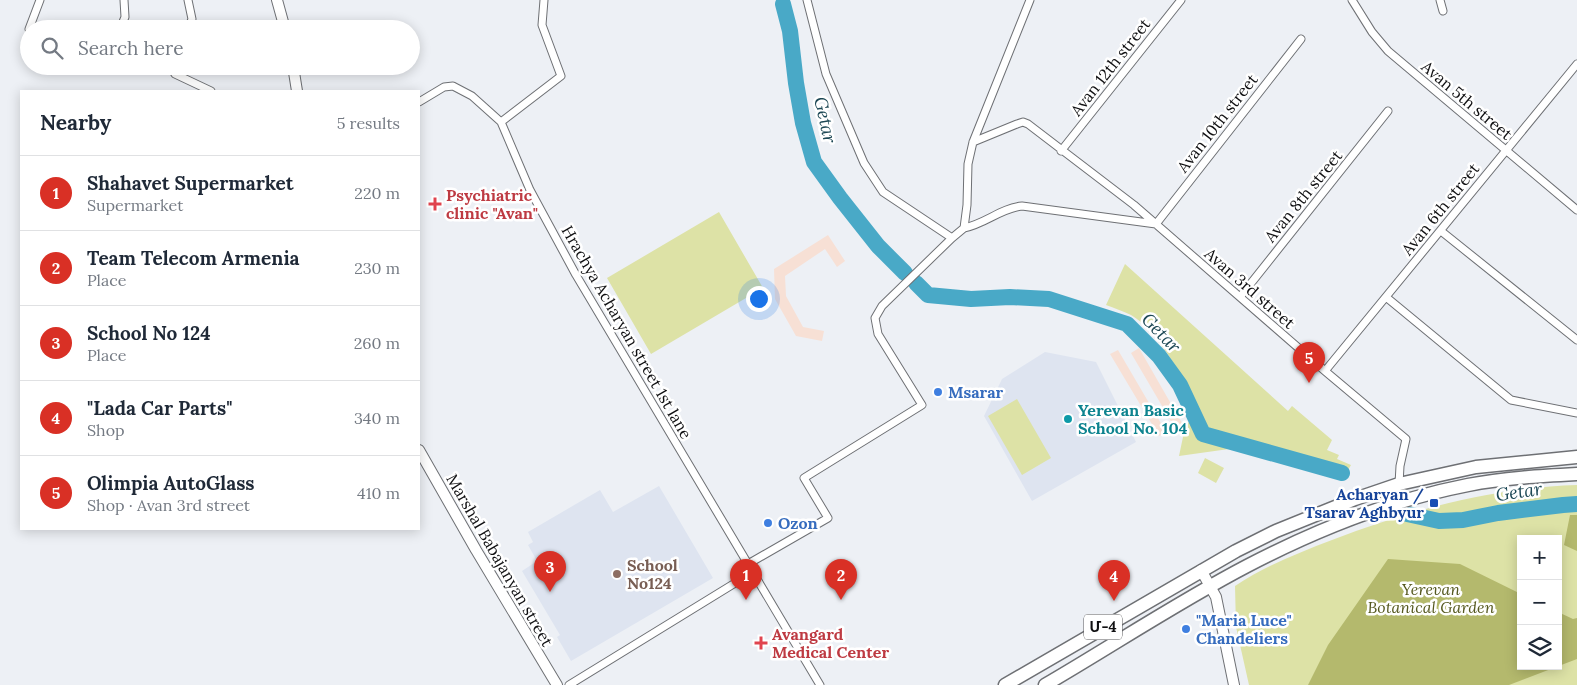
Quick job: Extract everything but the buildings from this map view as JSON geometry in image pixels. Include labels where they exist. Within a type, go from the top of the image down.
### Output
[{"type":"highway","name":"Մ-4","points":[[1005,685],[1236,550],[1276,531],[1355,499],[1399,484],[1476,467],[1577,457]]},
{"type":"highway","name":"Մ-4","points":[[1045,685],[1210,586],[1248,565],[1321,531],[1403,501],[1467,485],[1515,478],[1577,474]]},
{"type":"main road","points":[[277,0],[283,20]]},
{"type":"main road","points":[[294,75],[297,90]]},
{"type":"main road","name":"Marshal Babajanyan street","points":[[420,452],[557,685]]},
{"type":"main road","points":[[1201,570],[1216,597],[1234,685]]},
{"type":"street","points":[[32,20],[40,0]]},
{"type":"street","points":[[124,0],[124,20]]},
{"type":"street","points":[[188,0],[192,20]]},
{"type":"street","points":[[420,101],[444,87],[454,86],[472,96],[501,122],[561,76],[542,25],[544,0]]},
{"type":"street","points":[[808,0],[826,74],[864,163],[883,192],[952,238]]},
{"type":"street","points":[[964,228],[967,206],[968,164],[973,142],[1030,0]]},
{"type":"street","name":"Avan 12th street","points":[[1061,151],[1181,0]]},
{"type":"street","name":"Avan 5th street","points":[[1352,0],[1372,32],[1388,51],[1577,210]]},
{"type":"street","points":[[1440,0],[1443,11]]},
{"type":"street","name":"Avan 10th street","points":[[1156,224],[1301,39]]},
{"type":"street","name":"Avan 6th street","points":[[1325,371],[1577,64]]},
{"type":"street","points":[[177,75],[209,90]]},
{"type":"street","name":"Avan 8th street","points":[[1240,297],[1388,112]]},
{"type":"street","name":"Hrachya Acharyan street 1st lane","points":[[501,122],[530,190],[576,275],[820,685]]},
{"type":"street","name":"Avan 3rd street","points":[[973,142],[1023,122],[1134,205],[1406,439],[1400,466],[1399,484]]},
{"type":"street","points":[[748,564],[828,518],[804,478],[922,404],[878,334],[875,318],[882,306],[952,238],[964,228],[981,224],[1010,208],[1022,206],[1156,224]]},
{"type":"street","points":[[1441,231],[1577,340]]},
{"type":"street","points":[[1386,297],[1511,400],[1577,413]]},
{"type":"street","points":[[569,685],[753,572]]},
{"type":"shaded area","points":[[828,235],[845,261],[837,267],[825,249],[785,276],[786,296],[803,327],[824,331],[822,341],[796,336],[775,299],[774,269]]},
{"type":"shaded area","points":[[1139,348],[1182,423],[1175,428],[1131,353]]},
{"type":"shaded area","points":[[1118,350],[1166,432],[1159,436],[1110,354]]},
{"type":"shaded area","points":[[1045,352],[1096,362],[1136,442],[1032,501],[984,416],[1002,379]]},
{"type":"shaded area","name":"School No124","points":[[659,486],[713,578],[571,661],[557,637],[560,635],[522,571],[537,561],[528,545],[533,542],[528,532],[600,490],[613,512]]},
{"type":"green space","points":[[719,212],[763,288],[651,354],[607,278]]},
{"type":"green space","points":[[1125,264],[1288,411],[1292,406],[1332,440],[1327,450],[1339,455],[1337,459],[1351,465],[1343,479],[1236,448],[1179,456],[1183,437],[1181,431],[1197,413],[1186,387],[1171,359],[1152,333],[1131,315],[1106,305]]},
{"type":"green space","points":[[1017,399],[1051,458],[1022,475],[988,416]]},
{"type":"green space","points":[[1205,458],[1224,468],[1216,483],[1198,473]]},
{"type":"green space","name":"Yerevan Botanical Garden","points":[[1577,485],[1577,685],[1249,685],[1236,627],[1235,586],[1258,572],[1294,555],[1361,529],[1452,502],[1514,491]]},
{"type":"green space","points":[[1570,515],[1577,515],[1577,551],[1564,545]]},
{"type":"green space","points":[[1388,559],[1460,564],[1517,592],[1517,670],[1548,670],[1509,685],[1308,685],[1328,645]]},
{"type":"green space","points":[[1562,614],[1573,619],[1577,618],[1577,659],[1562,665]]},
{"type":"waterway","name":"Getar","points":[[783,4],[790,31],[803,123],[814,162],[878,246],[905,273]]},
{"type":"waterway","name":"Getar","points":[[916,283],[928,295],[971,299],[1010,297],[1049,299],[1127,324],[1159,356],[1180,385],[1203,434],[1342,473]]},
{"type":"waterway","name":"Getar","points":[[1407,514],[1439,521],[1463,520],[1498,513],[1577,504]]},
{"type":"place","name":"Psychiatric clinic \"Avan\"","points":[[435,204]]},
{"type":"place","name":"Olimpia AutoGlass","points":[[1309,383]]},
{"type":"place","name":"Msarar","points":[[938,392]]},
{"type":"place","name":"Yerevan Basic School No. 104","points":[[1068,419]]},
{"type":"place","name":"Acharyan / Tsarav Aghbyur","points":[[1434,503]]},
{"type":"place","name":"Ozon","points":[[768,523]]},
{"type":"place","name":"School No124","points":[[617,574]]},
{"type":"place","name":"School No 124","points":[[550,592]]},
{"type":"place","name":"Shahavet Supermarket","points":[[746,600]]},
{"type":"place","name":"Team Telecom Armenia","points":[[841,600]]},
{"type":"place","name":"\"Lada Car Parts\"","points":[[1114,601]]},
{"type":"place","name":"\"Maria Luce\" Chandeliers","points":[[1186,629]]},
{"type":"place","name":"Avangard Medical Center","points":[[761,643]]}]
